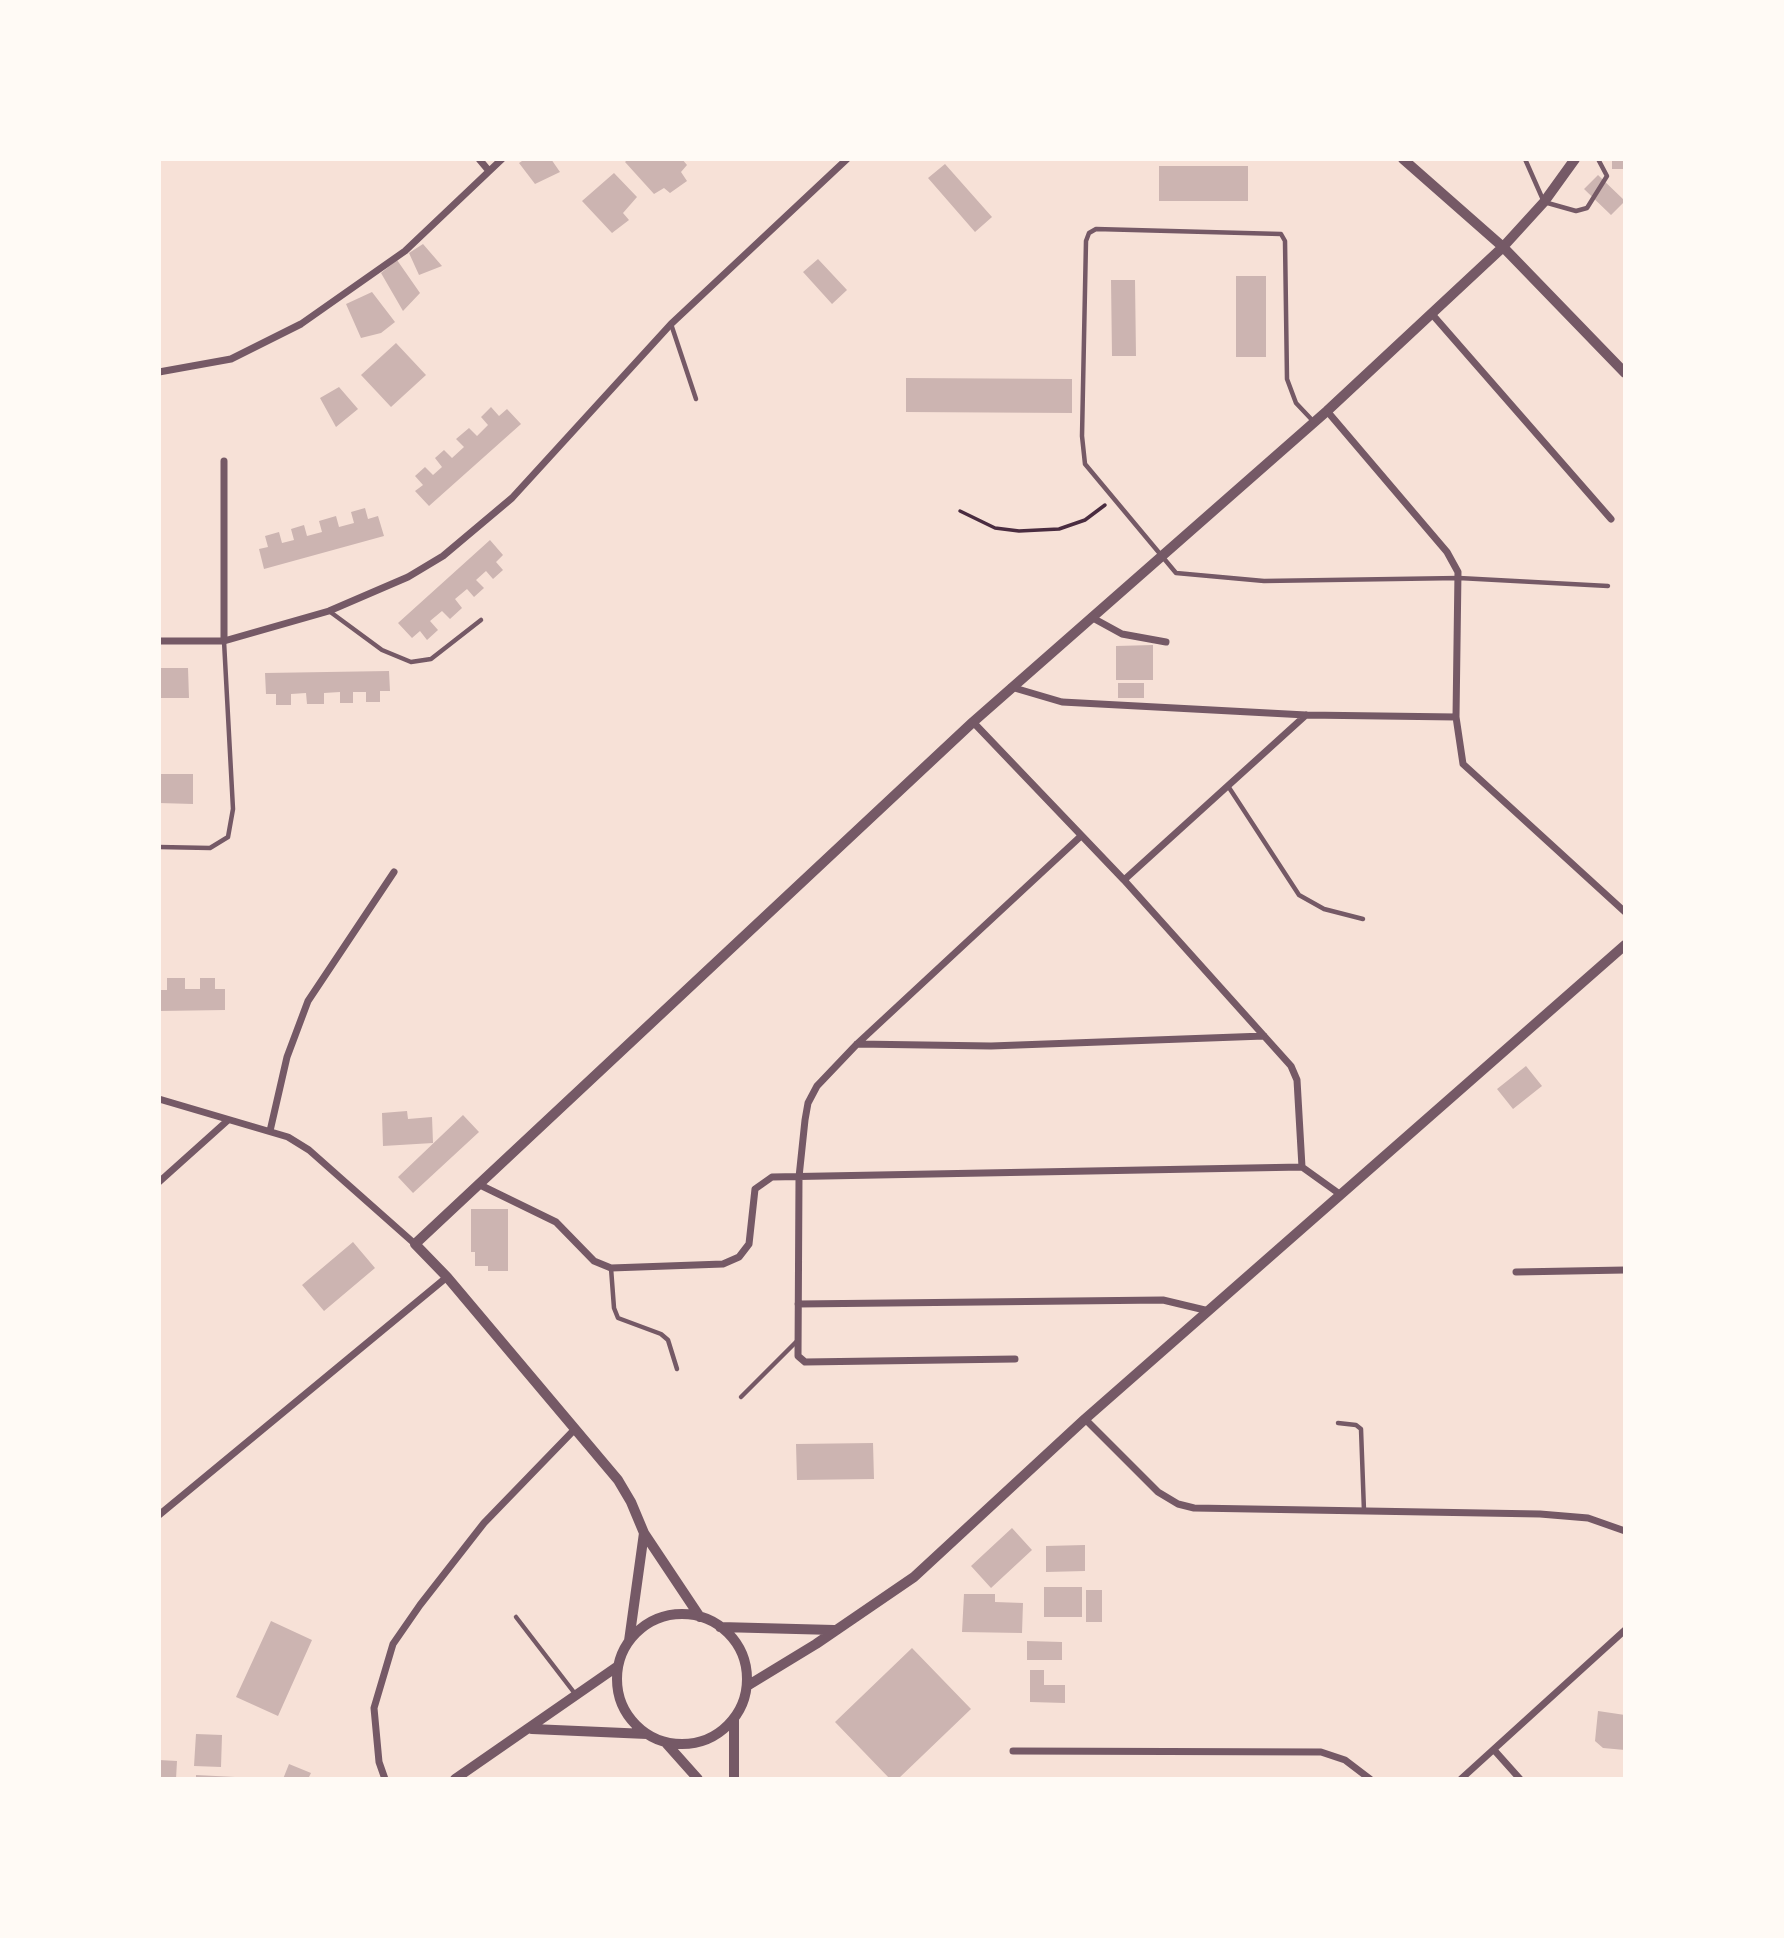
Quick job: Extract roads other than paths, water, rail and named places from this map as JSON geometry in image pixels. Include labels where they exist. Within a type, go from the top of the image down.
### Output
[{"type":"street","points":[[479,159],[489,171]]},
{"type":"street","points":[[159,372],[231,359],[301,324],[405,251],[502,159]]},
{"type":"street","points":[[159,641],[224,641],[329,611],[408,577],[443,556],[512,498],[671,324],[847,159]]},
{"type":"street","points":[[1403,159],[1503,247],[1620,364],[1625,373]]},
{"type":"street","points":[[415,1244],[1011,687],[1327,411],[1503,247],[1544,202],[1575,159]]},
{"type":"street","points":[[1431,313],[1611,519]]},
{"type":"street","points":[[1327,411],[1447,552],[1459,578],[1456,717],[1460,756],[1470,772],[1625,912]]},
{"type":"street","points":[[224,461],[224,641]]},
{"type":"street","points":[[1091,617],[1122,634],[1166,642]]},
{"type":"street","points":[[1011,687],[1062,702],[1306,715],[1456,717]]},
{"type":"street","points":[[1124,880],[1306,715]]},
{"type":"street","points":[[973,722],[1124,880],[1296,1075],[1302,1167]]},
{"type":"street","points":[[1015,1359],[805,1362],[798,1356],[799,1177],[805,1120],[811,1095],[857,1044],[1081,836]]},
{"type":"street","points":[[270,1131],[287,1057],[308,1001],[394,872]]},
{"type":"street","points":[[747,1686],[914,1577],[1085,1419],[1625,946]]},
{"type":"street","points":[[857,1044],[991,1046],[1264,1036]]},
{"type":"street","points":[[159,1099],[227,1121],[270,1131],[309,1150],[415,1244],[447,1277],[618,1480],[644,1533],[700,1617]]},
{"type":"street","points":[[159,1182],[227,1121]]},
{"type":"street","points":[[477,1184],[556,1222],[594,1261],[611,1268],[723,1264],[739,1257],[749,1244],[755,1189],[772,1177],[1302,1167],[1341,1195]]},
{"type":"street","points":[[1516,1272],[1625,1270]]},
{"type":"street","points":[[159,1515],[447,1277]]},
{"type":"street","points":[[798,1304],[1163,1300],[1209,1311]]},
{"type":"street","points":[[1085,1419],[1139,1475],[1178,1504],[1194,1508],[1566,1515],[1588,1518],[1625,1531]]},
{"type":"street","points":[[386,1779],[379,1762],[374,1708],[393,1644],[484,1523],[575,1429]]},
{"type":"street","points":[[644,1533],[629,1642],[618,1666],[617,1685],[622,1704],[632,1721],[647,1734],[665,1742],[685,1744],[704,1740],[721,1731],[734,1718]]},
{"type":"street","points":[[629,1642],[643,1628],[660,1618],[680,1615],[700,1617],[720,1627],[736,1643],[745,1663],[747,1686],[734,1718],[734,1779]]},
{"type":"street","points":[[720,1627],[834,1630]]},
{"type":"street","points":[[1461,1779],[1495,1751],[1625,1630]]},
{"type":"street","points":[[455,1779],[532,1729],[618,1666]]},
{"type":"street","points":[[532,1729],[647,1734]]},
{"type":"street","points":[[665,1742],[698,1779]]},
{"type":"street","points":[[1013,1751],[1321,1752],[1345,1760],[1370,1779]]},
{"type":"street","points":[[1495,1751],[1520,1779]]},
{"type":"lane","points":[[1525,159],[1544,202],[1576,211],[1587,208],[1607,176],[1607,171],[1598,159]]},
{"type":"lane","points":[[1314,422],[1296,403],[1287,379],[1285,241],[1281,234],[1092,230],[1086,241],[1085,464],[1176,573],[1264,581],[1459,578],[1608,586]]},
{"type":"lane","points":[[671,324],[696,399]]},
{"type":"lane","points":[[329,611],[382,650],[411,662],[431,659],[481,621]]},
{"type":"lane","points":[[159,847],[210,848],[228,837],[233,809],[224,641]]},
{"type":"lane","points":[[1228,785],[1299,895],[1324,909],[1363,919]]},
{"type":"lane","points":[[611,1268],[614,1308],[618,1318],[661,1334],[668,1340],[677,1369]]},
{"type":"lane","points":[[741,1397],[797,1341]]},
{"type":"lane","points":[[1338,1423],[1356,1425],[1361,1429],[1364,1511]]},
{"type":"lane","points":[[516,1617],[577,1696]]}]
